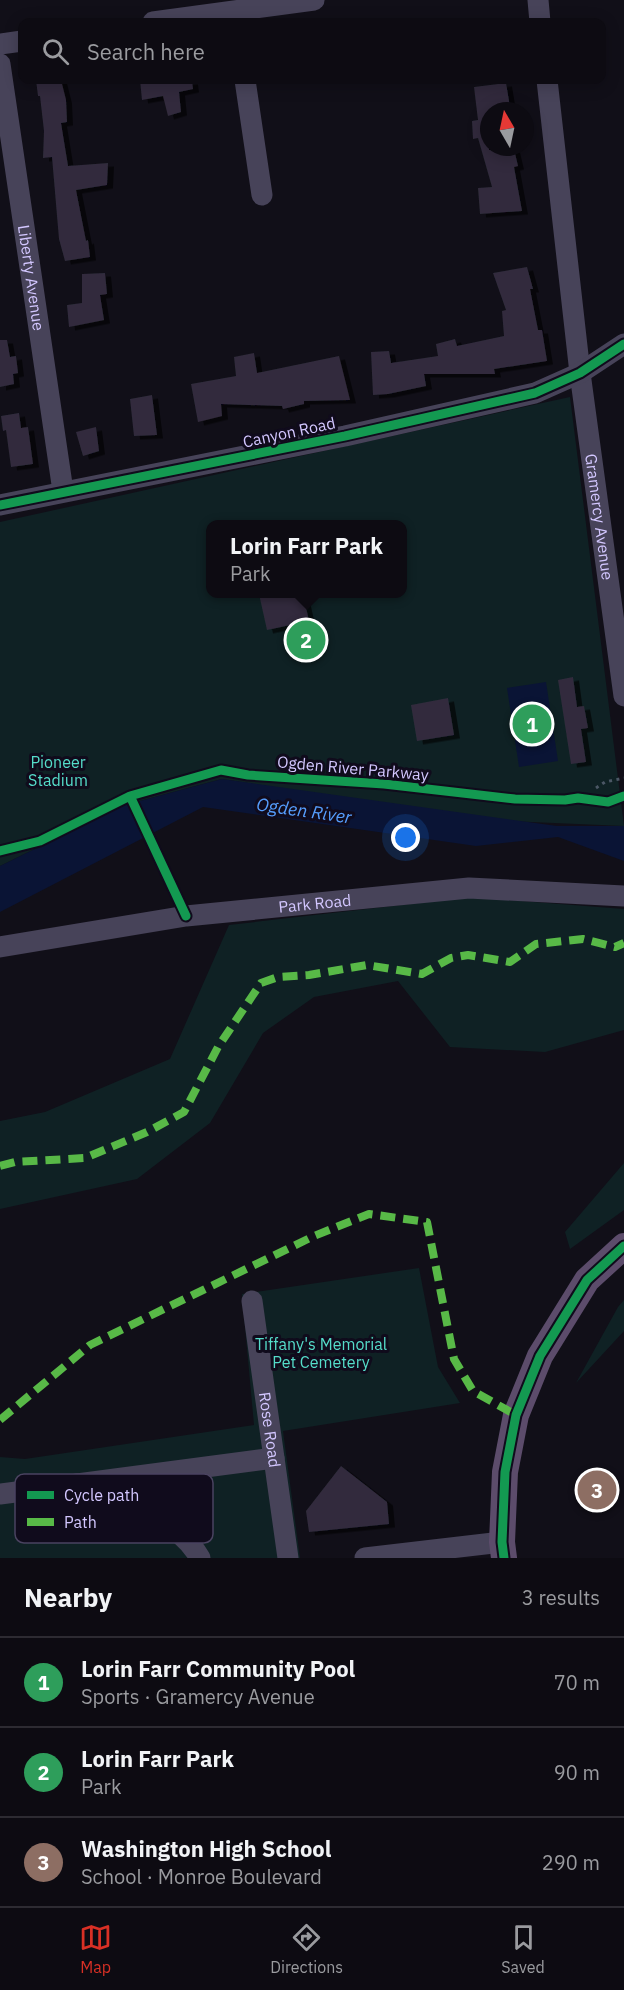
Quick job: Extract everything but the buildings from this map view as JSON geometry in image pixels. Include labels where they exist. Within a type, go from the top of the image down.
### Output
[{"type":"main road","points":[[503,1550],[505,1472],[516,1415],[540,1356],[586,1280],[624,1246]]},
{"type":"street","points":[[219,18],[236,17],[314,0]]},
{"type":"street","points":[[538,0],[540,18]]},
{"type":"street","points":[[0,44],[18,42]]},
{"type":"street","name":"Liberty Avenue","points":[[0,64],[63,491]]},
{"type":"street","points":[[246,84],[262,195]]},
{"type":"street","points":[[547,84],[580,373]]},
{"type":"street","name":"Canyon Road","points":[[0,505],[175,471],[535,393],[580,373],[624,344]]},
{"type":"street","name":"Gramercy Avenue","points":[[580,373],[617,587],[624,696]]},
{"type":"street","name":"Park Road","points":[[4,946],[186,916],[469,888],[624,896]]},
{"type":"street","name":"Rose Road","points":[[252,1301],[288,1558]]},
{"type":"street","points":[[152,1474],[274,1458]]},
{"type":"street","points":[[0,1494],[15,1492]]},
{"type":"street","points":[[188,1543],[201,1558]]},
{"type":"street","points":[[364,1558],[503,1550]]},
{"type":"path","points":[[587,793],[605,782],[624,778]]},
{"type":"green space","name":"Pioneer Stadium","points":[[570,397],[624,826],[485,820],[222,779],[125,805],[0,866],[0,522]]},
{"type":"green space","points":[[471,897],[624,909],[624,1030],[545,1052],[450,1047],[398,981],[314,997],[263,1033],[210,1123],[137,1179],[0,1209],[0,1121],[45,1112],[170,1059],[229,925]]},
{"type":"green space","points":[[624,1163],[624,1210],[570,1249],[565,1232]]},
{"type":"green space","name":"Tiffany's Memorial Pet Cemetery","points":[[419,1268],[438,1367],[460,1403],[283,1431],[300,1558],[0,1558],[0,1457],[25,1459],[254,1425],[242,1294]]},
{"type":"green space","points":[[624,1300],[624,1331],[576,1383],[618,1307]]},
{"type":"water","points":[[546,682],[558,761],[519,767],[507,688]]},
{"type":"water","name":"Ogden River","points":[[222,779],[557,826],[624,826],[624,861],[558,837],[476,846],[203,807],[0,912],[0,866],[125,805]]},
{"type":"marked path","points":[[0,1166],[15,1162],[85,1158],[147,1132],[184,1112],[218,1047],[261,983],[278,977],[309,975],[367,965],[422,974],[451,958],[468,955],[510,962],[536,944],[583,939],[615,947],[624,943]]},
{"type":"marked path","points":[[0,1420],[90,1345],[314,1236],[369,1214],[427,1222],[454,1359],[473,1391],[516,1415]]},
{"type":"cycle path","points":[[0,505],[345,436],[535,393],[580,373],[624,344]]},
{"type":"cycle path","name":"Ogden River Parkway","points":[[0,851],[40,841],[130,796],[221,770],[248,775],[384,784],[515,799],[578,798],[608,802],[624,796]]},
{"type":"cycle path","points":[[130,796],[186,916]]},
{"type":"cycle path","points":[[504,1558],[502,1542],[505,1472],[516,1415],[540,1356],[587,1280],[624,1246]]},
{"type":"place","name":"Lorin Farr Park","points":[[306,640]]},
{"type":"place","name":"Lorin Farr Community Pool","points":[[532,724]]},
{"type":"place","name":"Washington High School","points":[[597,1490]]}]
